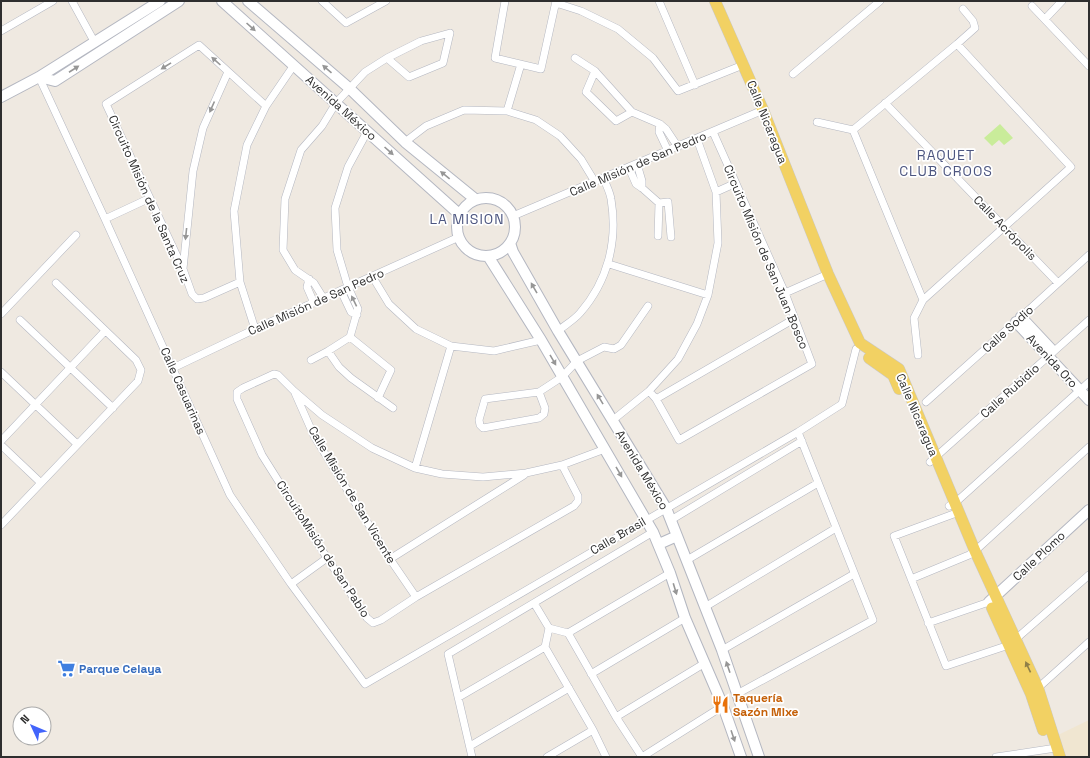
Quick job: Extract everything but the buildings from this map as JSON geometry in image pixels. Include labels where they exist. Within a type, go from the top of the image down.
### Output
[{"type":"main road","name":"Calle Nicaragua","points":[[710,1],[760,112],[826,275],[858,346],[899,369],[933,459],[992,599],[1012,642],[1038,688],[1054,753]]},
{"type":"main road","name":"Calle Nicaragua","points":[[715,1],[740,66]]},
{"type":"main road","name":"Calle Nicaragua","points":[[1012,642],[1054,753]]},
{"type":"street","points":[[1,31],[53,1]]},
{"type":"street","points":[[72,1],[95,43]]},
{"type":"street","points":[[1,97],[39,77],[160,1]]},
{"type":"street","points":[[39,77],[55,81],[179,1]]},
{"type":"street","name":"Avenida México","points":[[222,1],[459,214]]},
{"type":"street","name":"Avenida México","points":[[248,1],[349,88],[405,142],[475,199]]},
{"type":"street","points":[[322,1],[346,22],[386,1]]},
{"type":"street","points":[[505,1],[495,58],[541,69],[556,2],[581,11],[618,29],[653,58],[678,91],[740,66]]},
{"type":"street","points":[[659,1],[695,85]]},
{"type":"street","points":[[793,74],[880,1]]},
{"type":"street","points":[[1045,19],[1062,1]]},
{"type":"street","points":[[1032,6],[1089,66]]},
{"type":"street","points":[[852,130],[958,44],[975,28],[973,21],[963,9]]},
{"type":"street","points":[[324,299],[314,283],[295,270],[283,250],[285,199],[301,150],[322,126],[336,103],[365,72],[387,58],[422,41],[450,33],[443,63],[409,77],[387,58]]},
{"type":"street","points":[[918,355],[914,318],[923,300],[1071,167],[958,44]]},
{"type":"street","name":"Circuito Misión de la Santa Cruz","points":[[240,282],[204,298],[197,299],[192,294],[150,198],[106,104],[199,45],[266,106]]},
{"type":"street","points":[[575,58],[595,71],[632,112],[660,124],[666,129],[678,147]]},
{"type":"street","points":[[507,111],[521,64]]},
{"type":"street","points":[[255,329],[240,282],[234,211],[247,145],[266,106],[294,65]]},
{"type":"street","points":[[595,71],[586,92],[616,121],[632,112]]},
{"type":"street","points":[[182,269],[193,171],[203,128],[228,72]]},
{"type":"street","name":"Calle Casuarinas","points":[[39,77],[230,495],[291,584],[365,684]]},
{"type":"street","name":"Calle Acrópolis","points":[[885,103],[1058,283]]},
{"type":"street","points":[[405,142],[426,126],[464,110],[507,111],[536,120],[560,136],[581,159],[595,182]]},
{"type":"street","name":"Calle Misión de San Pedro","points":[[514,216],[760,112]]},
{"type":"street","points":[[817,122],[852,130]]},
{"type":"street","points":[[660,124],[659,132],[668,152]]},
{"type":"street","points":[[852,130],[923,300]]},
{"type":"street","points":[[311,360],[350,337],[357,315],[358,309],[345,289],[337,250],[335,208],[348,166],[368,132]]},
{"type":"street","name":"Circuito Misión de San Juan Bosco","points":[[649,390],[656,399],[679,440],[812,364],[785,293],[713,132]]},
{"type":"street","points":[[613,420],[649,390],[678,359],[697,324],[708,295],[718,243],[716,192],[697,139]]},
{"type":"street","points":[[637,164],[642,181],[642,188]]},
{"type":"street","points":[[629,168],[636,184],[659,203],[668,202],[671,235],[658,234],[659,203]]},
{"type":"street","points":[[558,330],[579,314],[599,288],[609,264],[614,233],[611,198],[604,178]]},
{"type":"street","points":[[716,192],[736,184]]},
{"type":"street","points":[[105,219],[150,198]]},
{"type":"street","points":[[493,198],[508,206],[514,216],[515,228],[510,243],[501,252],[488,256],[476,254],[462,244],[457,225],[459,214],[475,199],[493,198]]},
{"type":"street","points":[[1,314],[76,235]]},
{"type":"street","name":"Calle Misión de San Pedro","points":[[173,368],[255,329],[459,237]]},
{"type":"street","name":"Avenida México","points":[[510,243],[513,252],[558,330],[666,508],[722,650],[759,757]]},
{"type":"street","name":"Calle Sodio","points":[[926,402],[1089,255]]},
{"type":"street","name":"Avenida México","points":[[488,256],[541,340],[653,532],[670,573],[685,618],[723,706],[741,757]]},
{"type":"street","points":[[609,264],[708,295]]},
{"type":"street","points":[[785,293],[826,275]]},
{"type":"street","points":[[372,276],[389,304],[416,329],[451,346],[494,351],[541,340]]},
{"type":"street","points":[[309,279],[307,287],[314,303]]},
{"type":"street","points":[[1,525],[40,482],[138,381],[141,370],[136,360],[56,283]]},
{"type":"street","points":[[539,392],[545,408],[544,414],[539,418],[483,428],[480,426],[478,420],[486,399],[539,392],[562,377],[577,361],[604,348],[614,349],[621,346],[648,306]]},
{"type":"street","points":[[656,399],[794,319]]},
{"type":"street","name":"Avenida Oro","points":[[1019,319],[1051,354],[1086,387],[1089,400]]},
{"type":"street","points":[[20,320],[113,408]]},
{"type":"street","name":"Calle Rubidio","points":[[933,459],[1089,320]]},
{"type":"street","points":[[1,441],[105,331]]},
{"type":"street","points":[[350,337],[391,370],[378,398]]},
{"type":"street","points":[[415,468],[451,346]]},
{"type":"street","name":"Calle Brasil","points":[[365,684],[646,519],[798,432],[842,404],[858,346]]},
{"type":"street","points":[[328,351],[339,367],[351,378],[393,408]]},
{"type":"street","points":[[1,372],[77,444]]},
{"type":"street","name":"CircuitoMisión de San Pablo","points":[[294,391],[278,375],[274,374],[243,388],[238,392],[237,399],[262,455],[327,558],[367,618],[373,623],[381,620],[416,597],[574,506],[578,501],[578,496],[562,465]]},
{"type":"street","points":[[1086,387],[954,509],[894,536],[946,666],[1012,642],[1089,575]]},
{"type":"street","points":[[294,391],[322,415],[372,448],[415,468],[442,474],[484,477],[526,473],[562,465],[605,450]]},
{"type":"street","name":"Calle Misión de San Vicente","points":[[294,391],[314,436],[390,559],[416,597]]},
{"type":"street","points":[[737,694],[873,620],[798,432]]},
{"type":"street","points":[[671,520],[802,441]]},
{"type":"street","points":[[1,445],[40,482]]},
{"type":"street","points":[[911,579],[972,553],[1089,448]]},
{"type":"street","points":[[390,559],[526,473]]},
{"type":"street","points":[[687,560],[818,483]]},
{"type":"street","name":"Calle Plomo","points":[[992,599],[1089,510]]},
{"type":"street","points":[[705,607],[836,528]]},
{"type":"street","points":[[472,757],[448,654],[653,532]]},
{"type":"street","points":[[659,544],[677,536]]},
{"type":"street","points":[[291,584],[327,558]]},
{"type":"street","points":[[549,628],[568,633],[670,573]]},
{"type":"street","points":[[722,650],[854,574]]},
{"type":"street","points":[[928,623],[992,599]]},
{"type":"street","points":[[534,603],[549,628],[545,646],[593,730],[606,757]]},
{"type":"street","points":[[591,674],[685,618]]},
{"type":"street","points":[[568,633],[616,717],[642,757],[723,706]]},
{"type":"street","points":[[1038,688],[1089,642]]},
{"type":"street","points":[[459,697],[545,646]]},
{"type":"street","points":[[616,717],[705,663]]},
{"type":"street","points":[[470,746],[569,688]]},
{"type":"street","points":[[547,757],[593,730]]},
{"type":"street","points":[[996,757],[1054,753]]},
{"type":"shaded area","points":[[1089,720],[1089,757],[1064,757],[1056,736]]},
{"type":"green space","points":[[1000,124],[1013,138],[1004,145],[999,140],[992,146],[984,138]]},
{"type":"place","name":"Parque Celaya","points":[[66,669]]},
{"type":"place","name":"Taquería Sazón Mixe","points":[[720,705]]},
{"type":"district","name":"RAQUET CLUB CROOS","points":[[946,164]]},
{"type":"district","name":"LA MISION","points":[[467,219]]}]
